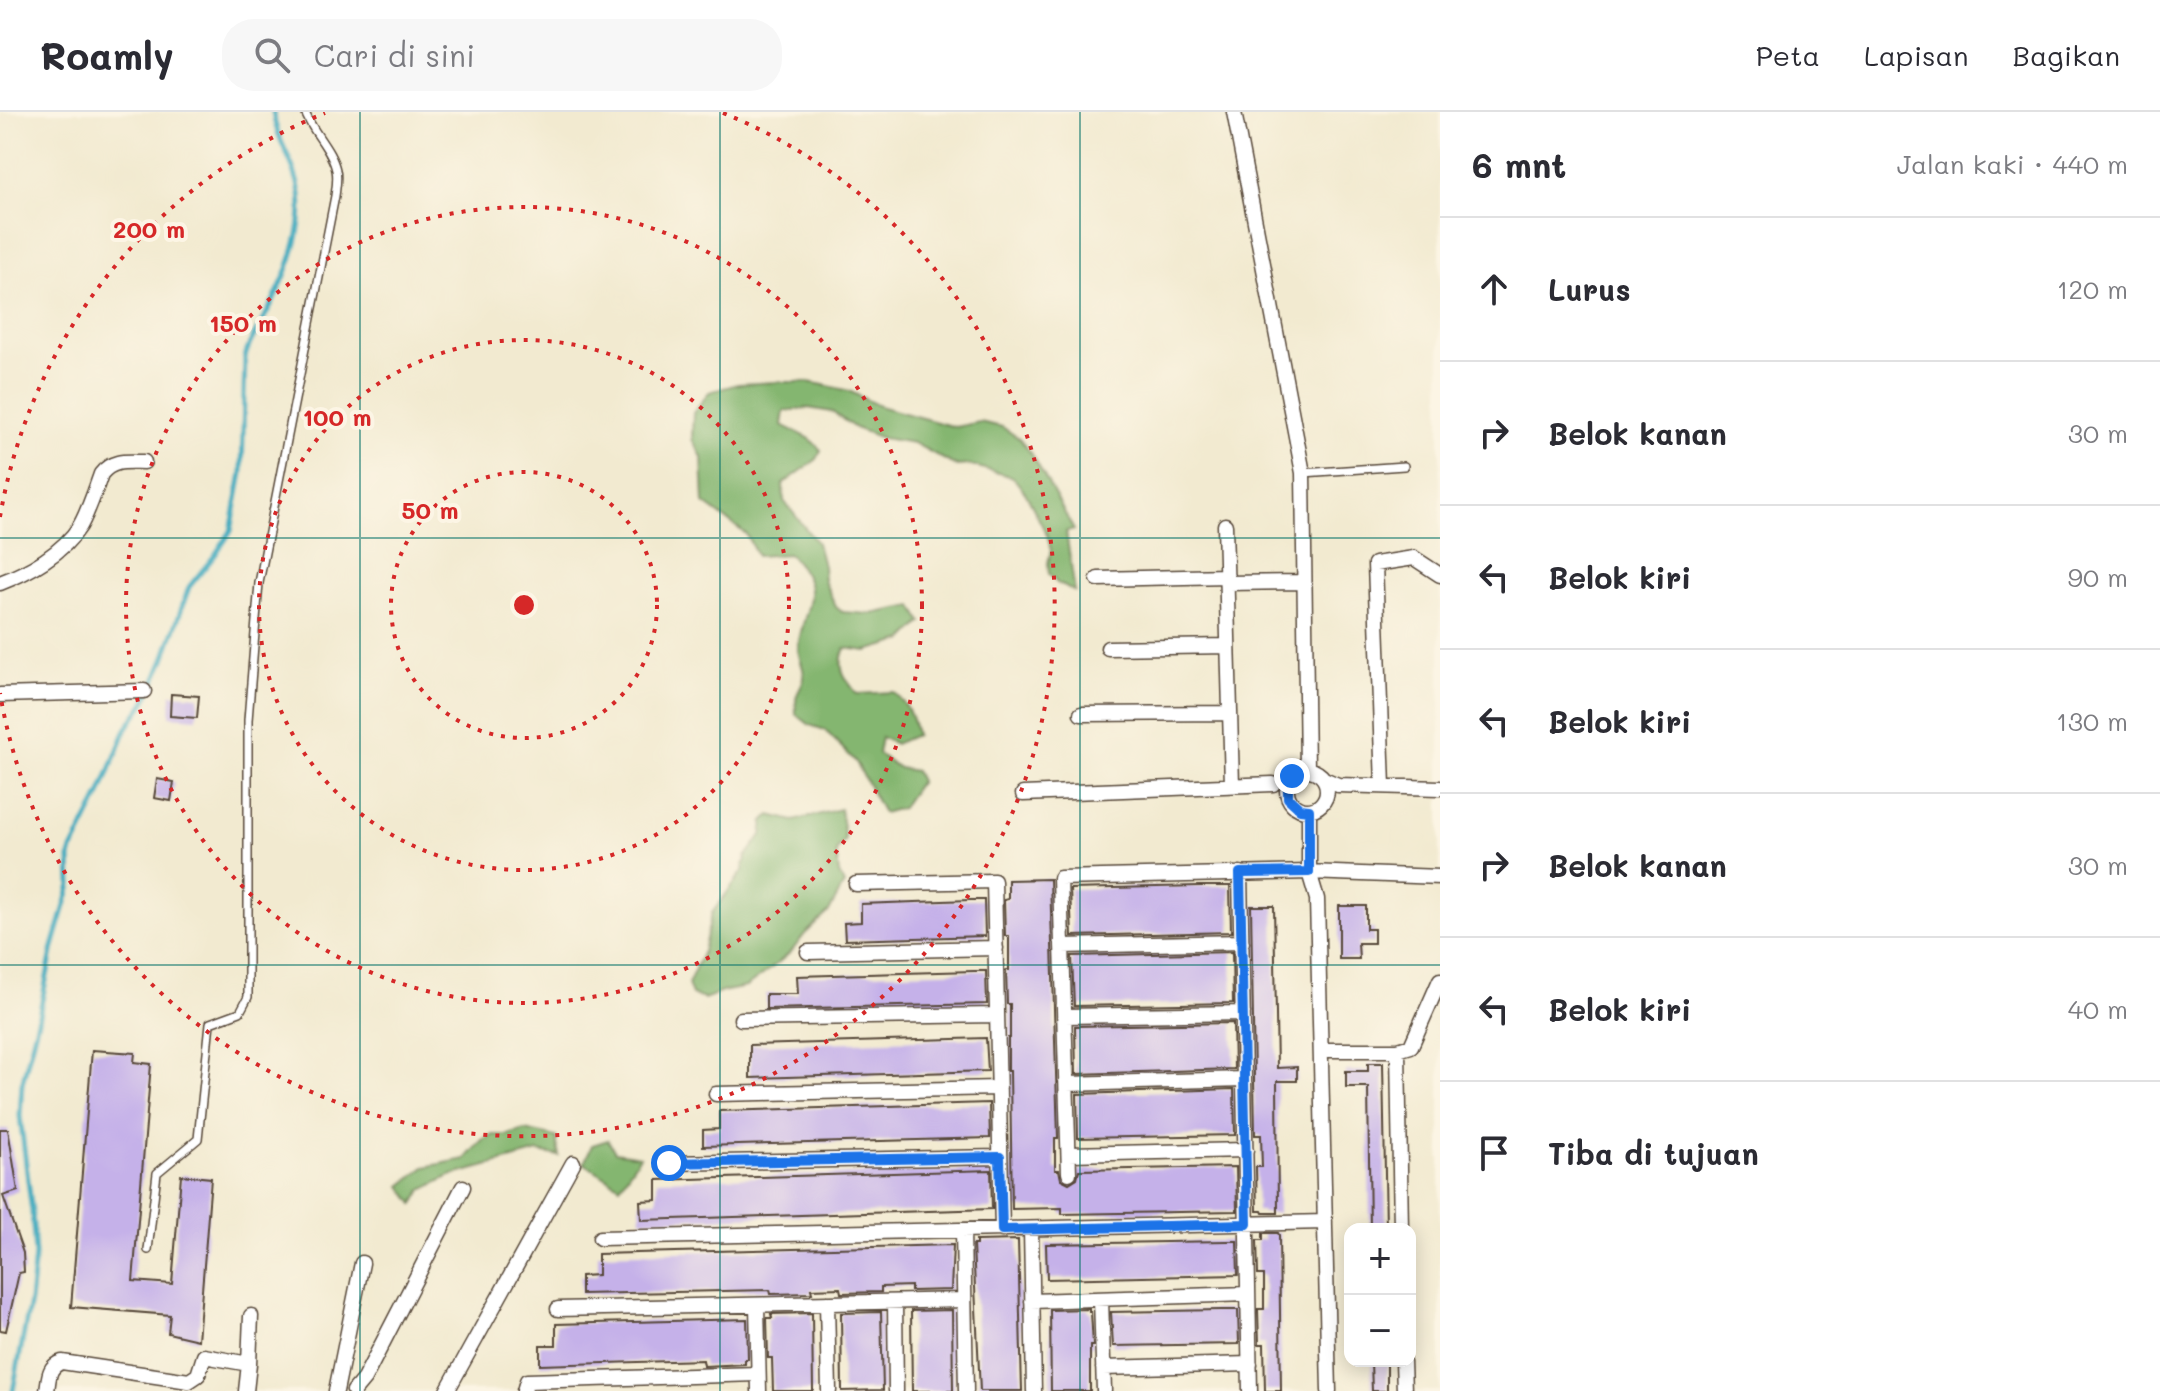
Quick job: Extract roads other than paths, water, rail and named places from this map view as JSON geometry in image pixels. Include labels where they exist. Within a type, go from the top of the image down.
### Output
[{"type":"street","points":[[1234,112],[1303,473],[1307,769]]},
{"type":"street","points":[[0,583],[20,575],[69,540],[86,514],[105,468],[117,462],[144,462]]},
{"type":"street","points":[[1225,525],[1232,785]]},
{"type":"street","points":[[1383,786],[1375,564],[1414,558],[1440,575]]},
{"type":"street","points":[[1098,579],[1304,582]]},
{"type":"street","points":[[1108,648],[1228,646]]},
{"type":"street","points":[[0,695],[144,691]]},
{"type":"street","points":[[1081,714],[1230,713]]},
{"type":"street","points":[[1324,779],[1327,789],[1325,799],[1318,807],[1300,809],[1288,798],[1288,783],[1292,776],[1307,769],[1338,785],[1440,788]]},
{"type":"street","points":[[1023,794],[1273,784]]},
{"type":"street","points":[[1309,810],[1309,872],[1317,899],[1329,1391]]},
{"type":"street","points":[[1069,1173],[1060,878],[1309,872],[1440,877]]},
{"type":"street","points":[[1240,873],[1250,1391]]},
{"type":"street","points":[[856,884],[994,881],[1002,1230]]},
{"type":"street","points":[[1062,946],[1242,942]]},
{"type":"street","points":[[808,952],[996,948]]},
{"type":"street","points":[[1321,1050],[1398,1050],[1411,1046],[1440,980]]},
{"type":"street","points":[[1065,1016],[1243,1013]]},
{"type":"street","points":[[741,1019],[997,1015]]},
{"type":"street","points":[[1398,1050],[1401,1223]]},
{"type":"street","points":[[1067,1084],[1244,1079]]},
{"type":"street","points":[[716,1094],[999,1088]]},
{"type":"street","points":[[1069,1154],[1246,1150]]},
{"type":"street","points":[[669,1163],[1000,1157]]},
{"type":"street","points":[[447,1391],[573,1163]]},
{"type":"street","points":[[354,1391],[364,1379],[463,1187]]},
{"type":"street","points":[[600,1238],[1325,1222]]},
{"type":"street","points":[[1031,1229],[1034,1391]]},
{"type":"street","points":[[963,1230],[966,1391]]},
{"type":"street","points":[[336,1391],[362,1263]]},
{"type":"street","points":[[1032,1301],[1248,1294]]},
{"type":"street","points":[[1101,1299],[1104,1391]]},
{"type":"street","points":[[558,1309],[964,1300]]},
{"type":"street","points":[[895,1302],[896,1391]]},
{"type":"street","points":[[827,1303],[829,1391]]},
{"type":"street","points":[[757,1305],[759,1391]]},
{"type":"street","points":[[246,1391],[251,1316]]},
{"type":"street","points":[[47,1391],[50,1371],[54,1364],[62,1362],[189,1381],[198,1375],[204,1356],[249,1364]]},
{"type":"street","points":[[1103,1368],[1250,1364]]},
{"type":"street","points":[[1403,1367],[1404,1391]]},
{"type":"street","points":[[524,1391],[527,1381],[690,1383],[758,1374]]},
{"type":"lane","points":[[148,1250],[157,1173],[198,1139],[210,1023],[240,1012],[248,997],[248,720],[259,583],[337,177],[331,158],[305,112]]},
{"type":"lane","points":[[1303,473],[1404,466]]},
{"type":"waterway","points":[[13,1391],[30,1301],[35,1255],[20,1116],[22,1084],[53,947],[71,885],[72,850],[100,795],[126,729],[145,702],[163,662],[189,587],[231,531],[242,473],[245,357],[283,281],[300,223],[298,183],[273,112]]}]
